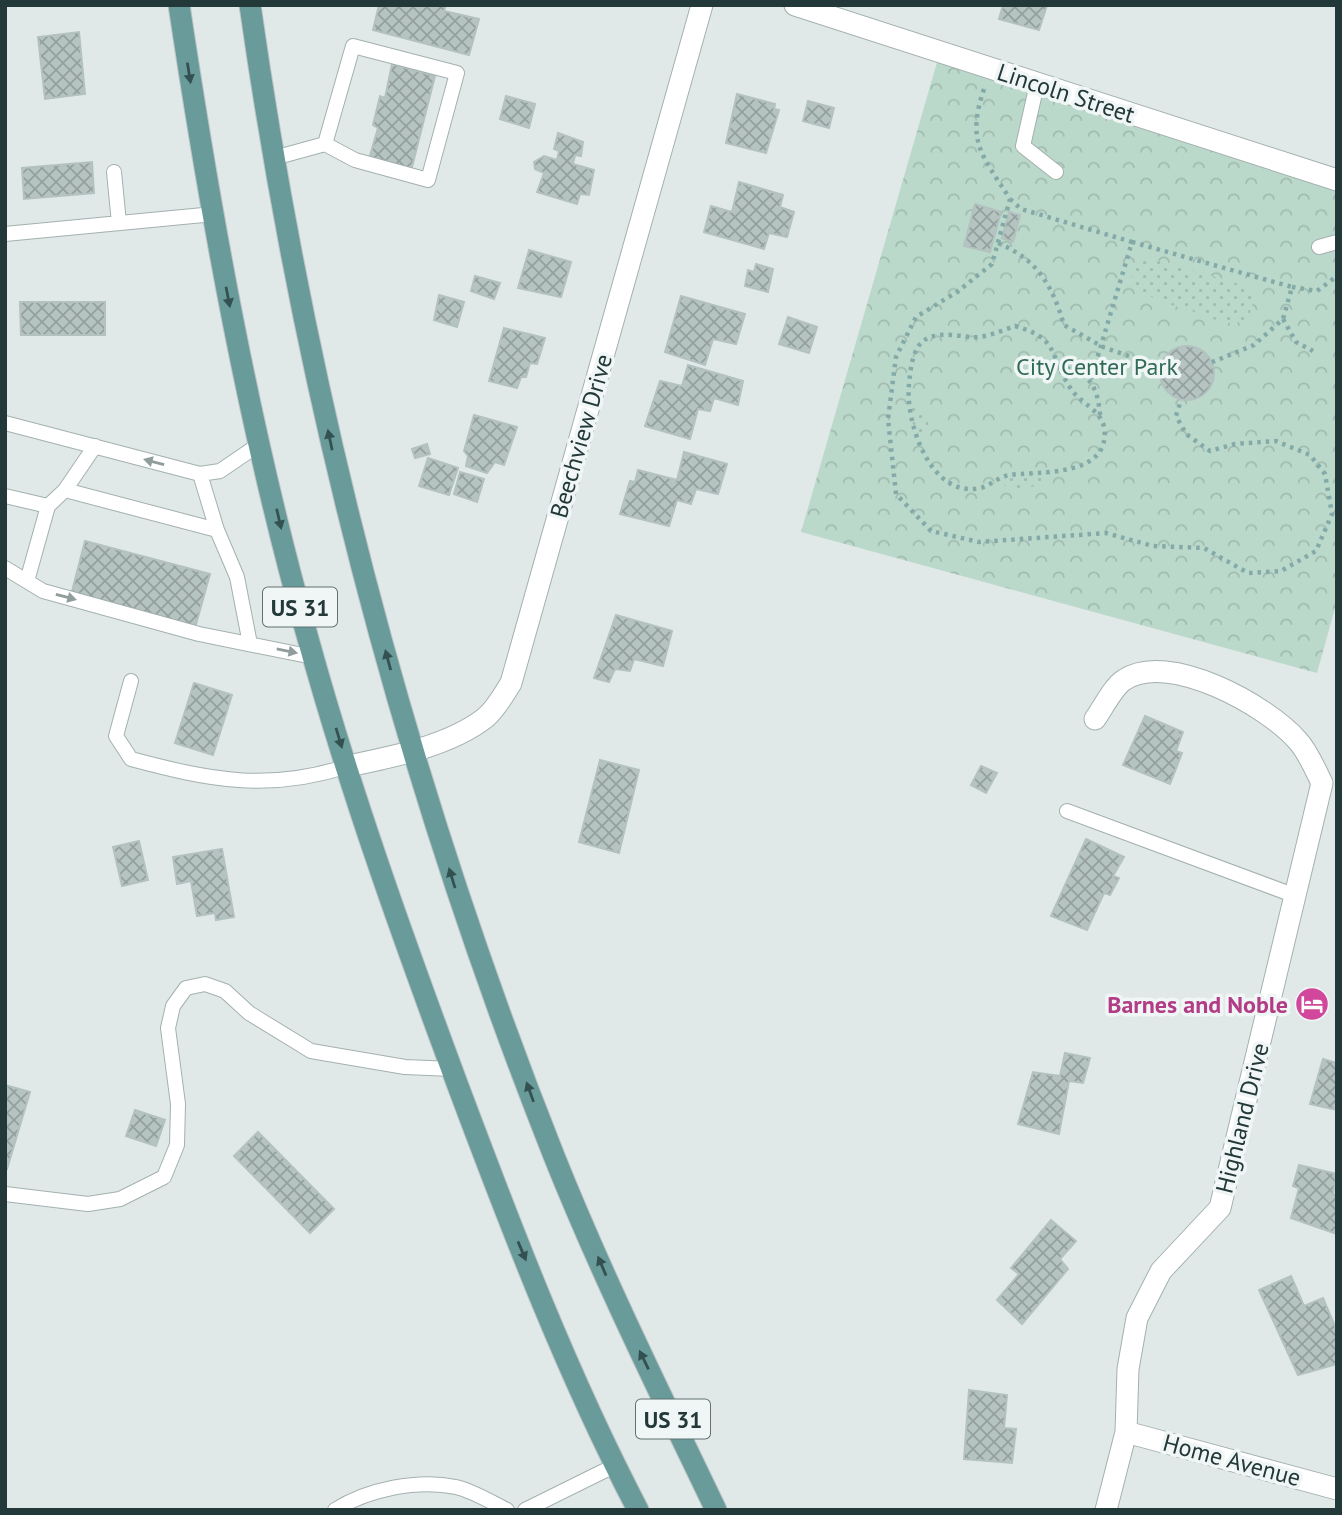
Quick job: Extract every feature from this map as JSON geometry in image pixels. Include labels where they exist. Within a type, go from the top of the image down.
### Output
[{"type":"main road","name":"US 31","points":[[179,5],[228,300],[313,657],[373,847],[496,1188],[566,1357],[638,1510]]},
{"type":"main road","name":"US 31","points":[[250,5],[274,158],[337,472],[414,752],[456,890],[554,1156],[629,1329],[716,1510]]},
{"type":"street","name":"Beechview Drive","points":[[348,766],[414,752],[488,716],[511,683],[702,5]]},
{"type":"street","name":"Lincoln Street","points":[[795,5],[1337,180]]},
{"type":"street","name":"Highland Drive","points":[[1095,719],[1124,680],[1154,671],[1201,678],[1282,724],[1300,743],[1322,783],[1220,1208],[1161,1271],[1137,1318],[1128,1369],[1126,1432],[1107,1510]]},
{"type":"street","name":"Home Avenue","points":[[1126,1432],[1337,1489]]},
{"type":"lane","points":[[274,158],[326,144],[355,160],[428,180],[457,73],[353,46],[326,144]]},
{"type":"lane","points":[[1037,84],[1023,146],[1055,172]]},
{"type":"lane","points":[[114,172],[119,223]]},
{"type":"lane","points":[[5,234],[214,214]]},
{"type":"lane","points":[[1319,247],[1337,242]]},
{"type":"lane","points":[[5,423],[200,474],[220,471],[261,443]]},
{"type":"lane","points":[[27,581],[48,506],[65,490],[95,446]]},
{"type":"lane","points":[[200,474],[217,530],[237,577],[250,644]]},
{"type":"lane","points":[[65,490],[217,530]]},
{"type":"lane","points":[[5,496],[48,506]]},
{"type":"lane","points":[[5,568],[44,591],[199,634],[313,657]]},
{"type":"lane","points":[[131,681],[116,736],[131,759],[199,777],[270,783],[312,778],[348,766]]},
{"type":"lane","points":[[1067,811],[1296,896]]},
{"type":"lane","points":[[5,1194],[88,1203],[120,1199],[163,1177],[177,1145],[178,1104],[168,1028],[173,1006],[186,988],[205,984],[225,991],[249,1013],[311,1051],[405,1067],[452,1069]]},
{"type":"lane","points":[[525,1510],[616,1465]]},
{"type":"lane","points":[[335,1510],[351,1500],[409,1485],[436,1484],[459,1488],[507,1510]]},
{"type":"path","points":[[992,69],[975,116],[980,151],[1010,199],[1021,209],[1292,287],[1317,291],[1337,276]]},
{"type":"path","points":[[1010,199],[992,264],[957,292],[916,317],[896,357],[888,419],[896,494],[931,531],[979,542],[1106,533],[1153,546],[1205,548],[1248,573],[1282,571],[1316,551],[1332,514],[1325,474],[1310,456],[1276,441],[1235,444],[1210,451],[1186,434],[1176,415],[1181,400]]},
{"type":"path","points":[[1091,379],[1103,347],[1132,242]]},
{"type":"path","points":[[998,243],[1022,253],[1054,290],[1064,325],[1103,347],[1160,367]]},
{"type":"path","points":[[1210,363],[1254,345],[1283,319],[1292,287]]},
{"type":"path","points":[[1283,319],[1296,342],[1313,351]]},
{"type":"path","points":[[1058,368],[1072,368],[1091,379],[1098,397],[1105,430],[1101,446],[1088,463],[1059,473],[1003,476],[980,488],[959,488],[939,476],[917,442],[907,400],[910,367],[917,347],[932,335],[957,332],[970,337],[1015,326],[1033,331],[1053,346],[1058,368],[1079,400],[1100,415]]},
{"type":"green space","name":"City Center Park","points":[[940,52],[1337,189],[1337,601],[1317,673],[801,532]]},
{"type":"green space","points":[[1150,258],[1246,286],[1254,298],[1248,320],[1223,322],[1145,293],[1135,286],[1131,277],[1136,268]]},
{"type":"green space","points":[[908,402],[922,409],[928,419],[926,430],[917,442]]},
{"type":"green space","points":[[1048,473],[1043,485],[1015,489],[993,482],[1004,476]]},
{"type":"building","points":[[379,5],[446,5],[444,11],[479,19],[469,55],[373,30]]},
{"type":"building","points":[[1003,5],[1047,5],[1039,30],[999,19]]},
{"type":"building","points":[[79,32],[85,94],[45,99],[38,37]]},
{"type":"building","points":[[392,64],[435,76],[411,171],[369,159],[378,128],[373,125],[380,96],[385,98]]},
{"type":"building","points":[[737,94],[775,104],[774,109],[779,110],[766,153],[726,143]]},
{"type":"building","points":[[506,96],[535,104],[529,128],[500,119]]},
{"type":"building","points":[[808,101],[834,108],[829,128],[803,121]]},
{"type":"building","points":[[558,133],[583,142],[581,156],[575,155],[573,164],[594,170],[589,195],[580,194],[577,204],[537,192],[544,173],[535,169],[534,162],[544,156],[557,160],[559,151],[554,149]]},
{"type":"building","points":[[92,162],[94,193],[24,199],[22,168]]},
{"type":"building","points":[[739,182],[783,195],[780,207],[794,212],[787,237],[769,233],[764,249],[704,232],[711,206],[732,212]]},
{"type":"building","points":[[975,204],[1001,212],[990,252],[964,246]]},
{"type":"building","points":[[1009,212],[1020,215],[1013,242],[1002,238]]},
{"type":"building","points":[[529,250],[571,262],[561,297],[518,288]]},
{"type":"building","points":[[756,264],[773,269],[768,292],[745,286],[748,270],[754,272]]},
{"type":"building","points":[[475,276],[500,283],[494,299],[471,291]]},
{"type":"building","points":[[439,295],[464,302],[457,327],[434,320]]},
{"type":"building","points":[[681,296],[745,314],[736,344],[713,339],[705,365],[665,352]]},
{"type":"building","points":[[20,302],[105,302],[105,335],[21,335]]},
{"type":"building","points":[[788,317],[817,327],[809,353],[779,344]]},
{"type":"building","points":[[504,328],[545,338],[537,364],[530,363],[526,377],[521,377],[517,388],[489,381]]},
{"type":"building","points":[[1187,346],[1206,354],[1214,373],[1206,392],[1187,400],[1168,392],[1160,373],[1168,354]]},
{"type":"building","points":[[688,365],[743,381],[738,405],[714,398],[710,411],[698,409],[690,439],[645,426],[660,381],[682,386]]},
{"type":"building","points":[[474,415],[517,427],[504,465],[495,462],[487,473],[466,466],[468,456],[464,451]]},
{"type":"building","points":[[427,444],[430,454],[415,458],[412,449]]},
{"type":"building","points":[[684,452],[727,464],[718,494],[696,489],[691,504],[677,500],[669,526],[620,514],[630,481],[635,482],[638,470],[677,480]]},
{"type":"building","points":[[428,458],[458,468],[449,495],[419,486]]},
{"type":"building","points":[[460,472],[484,479],[477,502],[454,494]]},
{"type":"building","points":[[85,541],[210,574],[195,628],[71,595]]},
{"type":"building","points":[[616,615],[672,631],[663,666],[634,659],[630,671],[615,669],[609,682],[594,678]]},
{"type":"building","points":[[194,683],[232,695],[213,755],[175,743]]},
{"type":"building","points":[[1145,716],[1183,732],[1176,751],[1182,753],[1170,784],[1123,765]]},
{"type":"building","points":[[600,760],[639,770],[619,853],[579,842]]},
{"type":"building","points":[[981,766],[997,773],[986,793],[971,785]]},
{"type":"building","points":[[1086,839],[1124,857],[1113,876],[1119,878],[1110,895],[1104,893],[1087,930],[1051,916]]},
{"type":"building","points":[[139,841],[148,880],[122,886],[113,847]]},
{"type":"building","points":[[222,849],[234,917],[216,920],[215,913],[197,916],[191,881],[177,884],[173,857]]},
{"type":"building","points":[[1065,1053],[1090,1058],[1083,1083],[1069,1081],[1059,1134],[1018,1124],[1033,1072],[1060,1076]]},
{"type":"building","points":[[1323,1059],[1337,1063],[1337,1110],[1310,1104]]},
{"type":"building","points":[[5,1085],[30,1092],[7,1169],[5,1169]]},
{"type":"building","points":[[135,1110],[165,1120],[156,1146],[126,1136]]},
{"type":"building","points":[[258,1132],[334,1209],[310,1233],[234,1156]]},
{"type":"building","points":[[1299,1165],[1337,1174],[1333,1194],[1337,1195],[1337,1234],[1291,1218],[1299,1188],[1293,1186]]},
{"type":"building","points":[[1051,1220],[1076,1241],[1060,1259],[1068,1269],[1022,1324],[997,1300],[1019,1274],[1011,1268]]},
{"type":"building","points":[[1291,1276],[1304,1306],[1323,1298],[1337,1331],[1337,1364],[1298,1375],[1259,1290]]},
{"type":"building","points":[[969,1390],[1007,1395],[1004,1428],[1016,1429],[1012,1463],[964,1459]]},
{"type":"place","name":"Barnes and Noble","points":[[1312,1004]]}]
